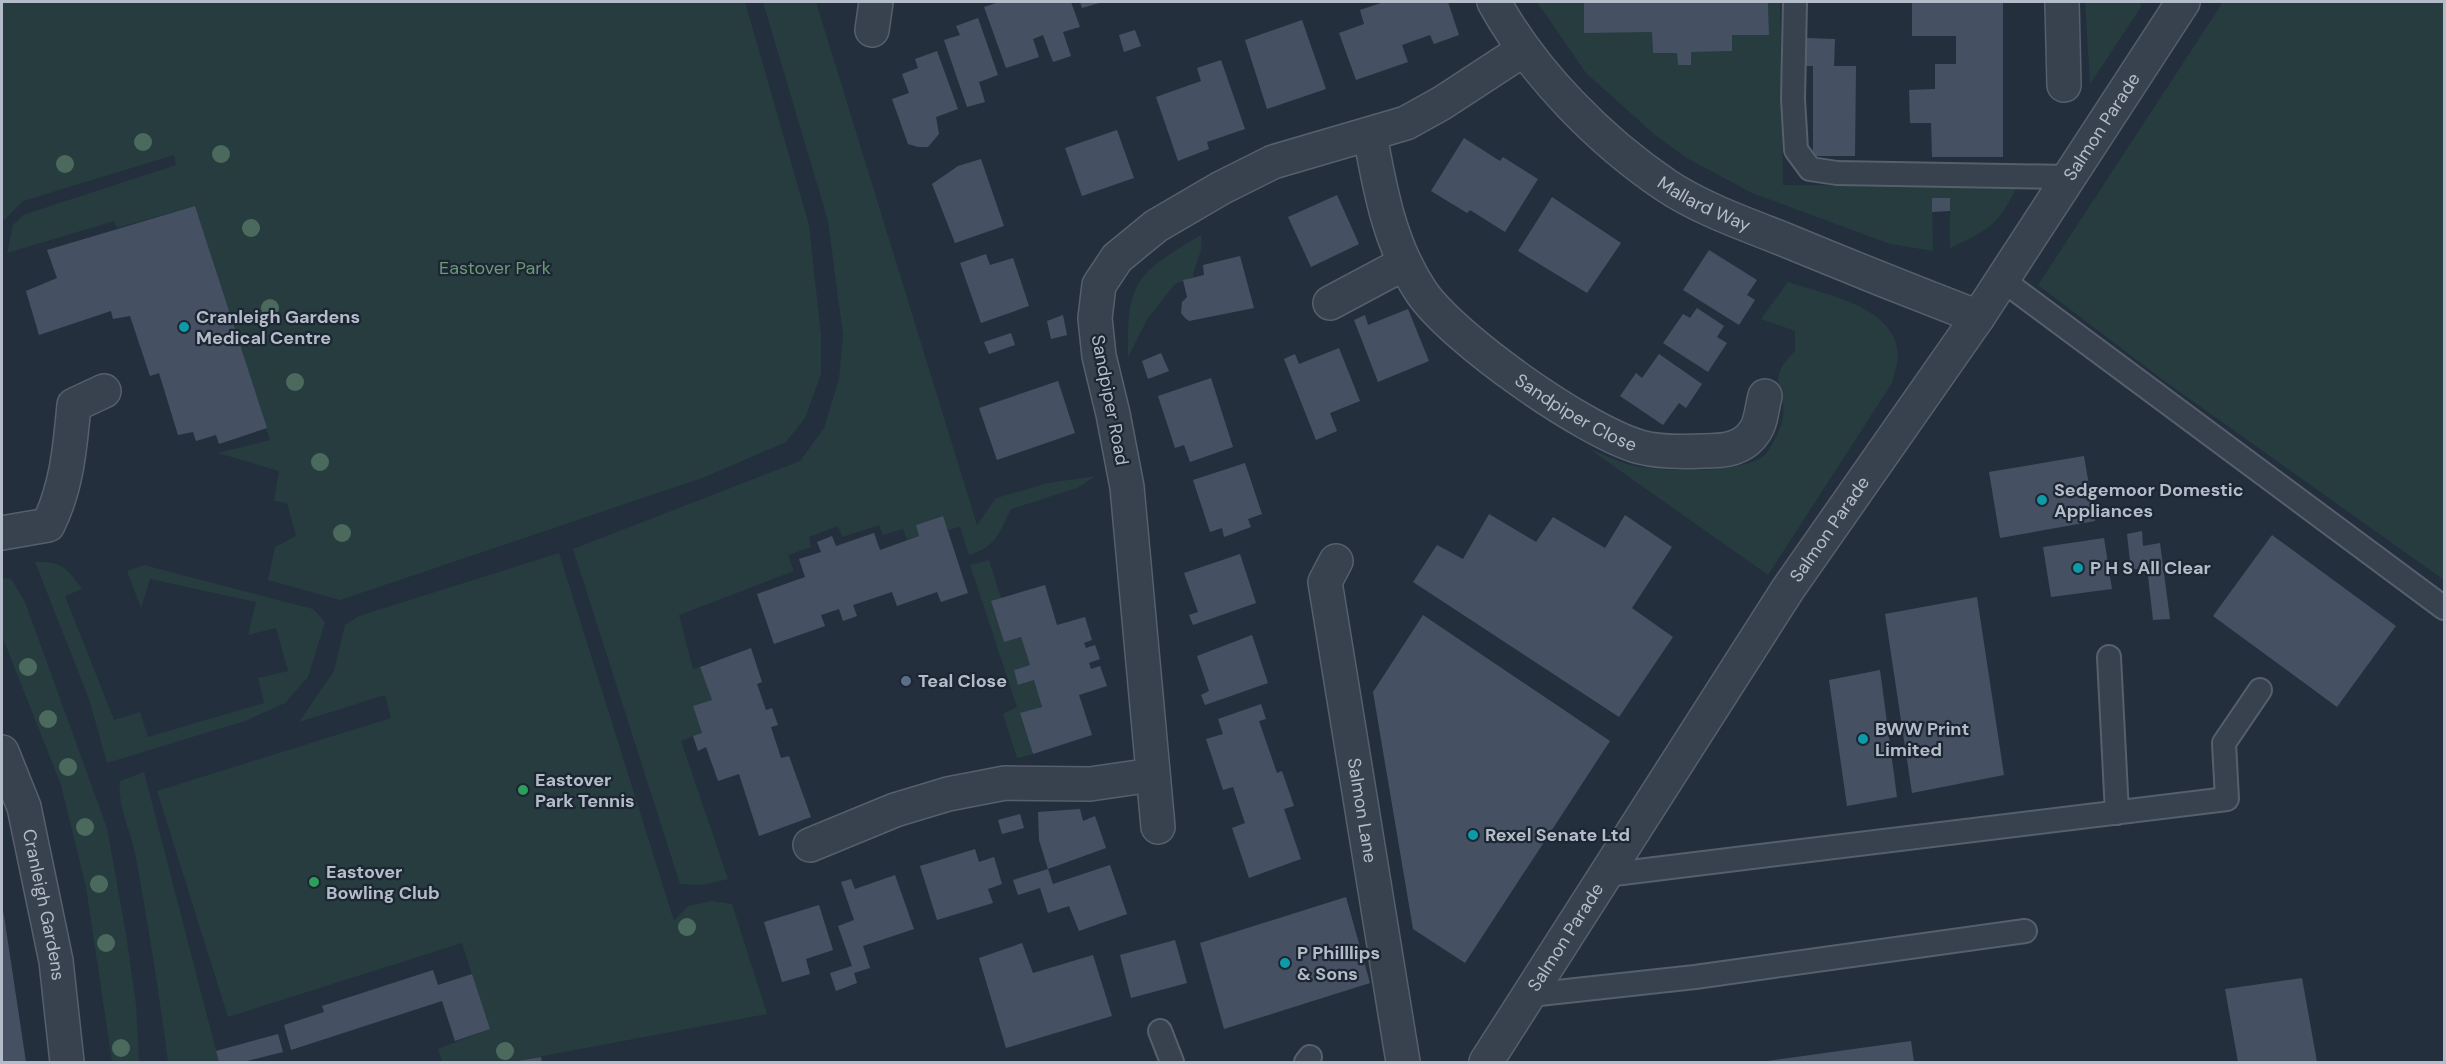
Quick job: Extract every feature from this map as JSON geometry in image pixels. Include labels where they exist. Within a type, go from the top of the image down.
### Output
[{"type":"street","name":"Mallard Way","points":[[1494,2],[1523,50],[1557,92],[1599,131],[1668,186],[1738,221],[1978,317]]},
{"type":"street","points":[[2062,2],[2064,85]]},
{"type":"street","name":"Salmon Parade","points":[[1486,1062],[1788,589],[1978,317],[2183,2]]},
{"type":"street","name":"Sandpiper Road","points":[[1158,827],[1127,487],[1099,356],[1095,318],[1099,285],[1117,258],[1156,226],[1221,188],[1273,162],[1406,123],[1442,103],[1523,50]]},
{"type":"street","name":"Sandpiper Close","points":[[1370,135],[1390,230],[1404,263],[1423,294],[1452,327],[1537,391],[1586,423],[1640,447],[1683,452],[1733,450],[1755,431],[1765,396]]},
{"type":"street","points":[[1330,303],[1404,263]]},
{"type":"street","points":[[2,533],[48,525],[59,503],[68,466],[74,405],[104,391]]},
{"type":"street","name":"Salmon Lane","points":[[1336,561],[1325,582],[1403,1062]]},
{"type":"street","name":"Cranleigh Gardens","points":[[2,752],[24,807],[52,939],[67,1062]]},
{"type":"street","points":[[810,845],[895,810],[948,794],[1005,783],[1090,784],[1152,775]]},
{"type":"lane","points":[[1795,2],[1793,99],[1796,150],[1810,169],[1838,173],[2068,177]]},
{"type":"lane","points":[[2001,279],[2445,608]]},
{"type":"lane","points":[[2109,657],[2117,813]]},
{"type":"lane","points":[[1606,875],[2227,800],[2224,743],[2260,690]]},
{"type":"lane","points":[[1530,995],[1695,977],[2025,931]]},
{"type":"lane","points":[[1160,1031],[1172,1062]]},
{"type":"green space","name":"Eastover Park","points":[[2,2],[745,2],[809,225],[821,335],[821,374],[805,418],[786,442],[705,477],[340,600],[268,580],[275,547],[296,536],[287,503],[274,501],[279,471],[218,453],[270,440],[195,206],[117,228],[114,221],[7,253],[13,225],[23,215],[176,165],[174,155],[23,201],[2,222]]},
{"type":"green space","points":[[763,2],[816,2],[977,525],[996,498],[1048,483],[1096,476],[1077,488],[1011,509],[996,538],[986,547],[969,555],[960,527],[947,530],[942,516],[916,525],[919,536],[907,540],[903,529],[883,535],[879,525],[842,537],[838,526],[809,537],[811,547],[788,555],[794,571],[679,615],[693,669],[700,667],[712,700],[693,706],[702,733],[681,741],[728,879],[702,885],[680,884],[573,549],[800,461],[824,428],[839,379],[843,335],[828,221]]},
{"type":"green space","points":[[1537,2],[1584,2],[1585,32],[1652,32],[1653,53],[1677,53],[1678,65],[1691,64],[1691,52],[1732,51],[1732,35],[1769,34],[1768,2],[1780,2],[1783,185],[2017,187],[2004,210],[1991,225],[1950,248],[1950,198],[1932,198],[1933,251],[1890,244],[1752,193],[1685,157],[1655,135],[1586,73]]},
{"type":"green space","points":[[2085,2],[2140,2],[2141,7],[2090,84]]},
{"type":"green space","points":[[2223,2],[2444,2],[2444,580],[2163,380],[2038,285]]},
{"type":"green space","points":[[1201,235],[1201,247],[1193,277],[1175,284],[1148,318],[1128,357],[1130,311],[1140,281],[1162,260]]},
{"type":"green space","points":[[1788,282],[1839,298],[1872,314],[1885,325],[1894,338],[1898,358],[1892,383],[1768,575],[1588,448],[1627,464],[1677,470],[1739,466],[1755,461],[1766,454],[1781,426],[1783,404],[1778,380],[1785,363],[1795,351],[1795,331],[1761,319]]},
{"type":"green space","points":[[559,553],[674,921],[688,906],[712,901],[732,904],[767,1014],[511,1062],[442,1062],[438,1049],[489,1029],[462,943],[228,1017],[157,791],[391,718],[385,695],[299,722],[334,671],[345,625],[359,616]]},
{"type":"green space","points":[[989,560],[1001,598],[991,602],[1004,642],[1021,637],[1030,665],[1014,670],[1019,685],[1034,680],[1042,707],[1020,714],[1033,754],[1017,758],[1003,714],[1017,707],[970,565]]},
{"type":"green space","points":[[35,562],[57,564],[63,567],[82,589],[65,596],[114,720],[140,712],[148,737],[264,703],[258,678],[288,671],[276,628],[248,635],[256,602],[150,579],[141,608],[127,571],[144,565],[313,609],[325,622],[308,677],[285,703],[245,721],[107,763],[89,699]]},
{"type":"green space","points":[[2,578],[11,579],[25,602],[107,828],[136,1004],[139,1062],[112,1062],[86,887],[61,785],[2,636]]},
{"type":"green space","points":[[144,772],[219,1062],[168,1062],[140,879],[122,808],[120,790],[120,781]]},
{"type":"building","points":[[999,2],[1071,2],[1080,27],[1063,32],[1071,56],[1053,62],[1043,35],[1033,39],[1039,57],[1006,68],[984,7]]},
{"type":"building","points":[[1080,2],[1103,2],[1082,8]]},
{"type":"building","points":[[1384,2],[1448,2],[1459,35],[1434,44],[1430,35],[1402,45],[1408,62],[1356,80],[1339,33],[1364,24],[1360,10]]},
{"type":"building","points":[[1584,2],[1768,2],[1769,35],[1732,35],[1732,51],[1691,52],[1691,65],[1678,65],[1677,53],[1653,53],[1652,32],[1584,33]]},
{"type":"building","points":[[1912,2],[2003,2],[2003,157],[1932,157],[1931,123],[1910,123],[1909,90],[1935,89],[1935,64],[1956,64],[1956,36],[1912,36]]},
{"type":"building","points":[[978,18],[998,75],[979,82],[985,102],[967,107],[944,40],[960,35],[956,26]]},
{"type":"building","points":[[1302,20],[1326,89],[1267,109],[1245,40]]},
{"type":"building","points":[[1135,30],[1141,46],[1124,52],[1119,35]]},
{"type":"building","points":[[1805,38],[1835,39],[1834,66],[1856,66],[1855,156],[1813,156],[1813,66],[1804,66]]},
{"type":"building","points":[[937,51],[958,109],[936,117],[939,134],[928,147],[918,147],[908,144],[892,99],[909,93],[902,74],[918,68],[915,59]]},
{"type":"building","points":[[1221,60],[1245,129],[1207,142],[1209,149],[1178,161],[1156,97],[1201,81],[1197,68]]},
{"type":"building","points":[[1117,130],[1134,178],[1082,196],[1065,148]]},
{"type":"building","points":[[1464,138],[1500,161],[1503,157],[1538,179],[1505,232],[1470,210],[1467,213],[1431,191]]},
{"type":"building","points":[[981,159],[1004,226],[955,243],[932,184],[958,166]]},
{"type":"building","points":[[1337,195],[1359,244],[1311,267],[1288,217]]},
{"type":"building","points":[[1552,197],[1621,243],[1587,293],[1518,251]]},
{"type":"building","points":[[1932,198],[1950,198],[1950,211],[1932,212]]},
{"type":"building","name":"Cranleigh Gardens Medical Centre","points":[[195,206],[267,428],[219,444],[216,435],[196,441],[193,432],[178,435],[159,373],[150,376],[130,316],[113,319],[111,311],[39,335],[26,291],[57,278],[47,250]]},
{"type":"building","points":[[1709,250],[1757,280],[1747,295],[1755,300],[1739,325],[1683,290]]},
{"type":"building","points":[[986,254],[990,265],[1013,258],[1029,306],[981,323],[960,263]]},
{"type":"building","points":[[1240,256],[1254,308],[1189,321],[1185,318],[1181,313],[1182,302],[1187,297],[1183,280],[1204,275],[1203,265]]},
{"type":"building","points":[[1697,308],[1724,326],[1717,337],[1727,343],[1708,372],[1663,343],[1683,314],[1690,318]]},
{"type":"building","points":[[1408,309],[1429,361],[1378,382],[1354,320],[1365,315],[1368,325]]},
{"type":"building","points":[[1063,315],[1067,335],[1051,339],[1047,321]]},
{"type":"building","points":[[1011,333],[1015,345],[989,354],[984,342]]},
{"type":"building","points":[[1339,348],[1360,401],[1330,413],[1337,431],[1316,440],[1284,359],[1295,354],[1299,364]]},
{"type":"building","points":[[1161,353],[1169,371],[1148,379],[1142,361]]},
{"type":"building","points":[[1659,354],[1702,384],[1686,408],[1679,403],[1663,425],[1620,396],[1636,373],[1642,378]]},
{"type":"building","points":[[1211,378],[1233,447],[1190,462],[1184,445],[1175,448],[1158,396]]},
{"type":"building","points":[[1058,381],[1075,433],[997,460],[979,408]]},
{"type":"building","name":"Sedgemoor Domestic Appliances","points":[[2084,456],[2095,521],[2000,538],[1989,472]]},
{"type":"building","points":[[1245,463],[1262,514],[1248,519],[1251,527],[1224,537],[1222,528],[1210,532],[1193,480]]},
{"type":"building","points":[[1489,514],[1536,542],[1553,517],[1605,548],[1625,515],[1672,547],[1632,608],[1673,637],[1619,717],[1413,582],[1437,545],[1463,559]]},
{"type":"building","points":[[943,516],[968,593],[941,602],[937,592],[897,606],[892,592],[853,605],[857,616],[843,621],[839,609],[821,615],[825,626],[774,644],[757,594],[805,577],[799,559],[821,552],[817,542],[832,536],[836,546],[874,533],[880,550],[919,536],[916,525]]},
{"type":"building","points":[[2142,531],[2143,546],[2160,543],[2170,619],[2153,620],[2147,567],[2131,570],[2127,534]]},
{"type":"building","points":[[2272,535],[2396,626],[2337,707],[2213,616]]},
{"type":"building","name":"P H S All Clear","points":[[2104,538],[2112,589],[2051,597],[2043,547]]},
{"type":"building","points":[[1240,554],[1256,603],[1193,625],[1189,615],[1198,612],[1184,573]]},
{"type":"building","points":[[1045,585],[1057,625],[1085,617],[1092,640],[1084,643],[1086,648],[1095,645],[1100,659],[1089,663],[1091,669],[1100,666],[1107,686],[1079,695],[1092,735],[1033,754],[1020,713],[1042,707],[1034,680],[1018,685],[1014,670],[1030,665],[1021,637],[1004,642],[991,601]]},
{"type":"building","points":[[1977,597],[2004,775],[1912,793],[1885,614]]},
{"type":"building","name":"Rexel Senate Ltd","points":[[1423,615],[1610,741],[1465,963],[1413,929],[1373,692]]},
{"type":"building","points":[[1252,635],[1268,683],[1205,705],[1201,695],[1209,691],[1197,656]]},
{"type":"building","points":[[751,648],[762,682],[757,684],[766,710],[772,708],[778,725],[771,727],[781,758],[789,756],[811,817],[759,836],[739,774],[718,781],[706,747],[698,751],[693,736],[702,733],[693,706],[712,700],[700,667]]},
{"type":"building","name":"BWW Print Limited","points":[[1880,670],[1897,797],[1847,806],[1829,680]]},
{"type":"building","points":[[1261,704],[1266,719],[1259,721],[1277,773],[1282,771],[1294,806],[1284,809],[1301,859],[1249,878],[1232,828],[1245,823],[1233,787],[1223,790],[1206,739],[1223,734],[1218,719]]},
{"type":"building","points":[[1080,809],[1083,821],[1095,816],[1106,848],[1048,869],[1039,840],[1038,812]]},
{"type":"building","points":[[1020,814],[1024,828],[1002,834],[998,820]]},
{"type":"building","points":[[975,849],[979,862],[994,857],[1002,884],[988,889],[993,903],[937,920],[920,866]]},
{"type":"building","points":[[1110,865],[1127,914],[1079,931],[1069,906],[1048,913],[1040,888],[1018,895],[1013,880],[1048,869],[1053,884]]},
{"type":"building","points":[[895,875],[914,929],[863,946],[870,968],[854,973],[857,983],[836,991],[830,973],[852,966],[838,926],[854,920],[841,882],[851,879],[855,889]]},
{"type":"building","name":"P Philllips & Sons","points":[[1346,897],[1370,983],[1224,1029],[1200,943]]},
{"type":"building","points":[[819,905],[833,950],[806,959],[810,974],[782,982],[764,922]]},
{"type":"building","points":[[2,907],[4,916],[26,1062],[2,1062]]},
{"type":"building","points":[[1175,940],[1187,983],[1131,998],[1120,955]]},
{"type":"building","points":[[1022,943],[1033,973],[1093,955],[1112,1016],[1006,1048],[979,958]]},
{"type":"building","points":[[433,970],[438,985],[472,974],[490,1029],[455,1041],[442,1001],[291,1050],[284,1025],[324,1012],[322,1006]]},
{"type":"building","points":[[2302,978],[2317,1062],[2238,1062],[2225,989]]},
{"type":"building","points":[[278,1034],[283,1052],[243,1062],[219,1062],[216,1051]]},
{"type":"building","points":[[1911,1041],[1914,1062],[1767,1062],[1767,1061]]},
{"type":"building","points":[[541,1057],[542,1062],[517,1062],[517,1061]]},
{"type":"place","name":"Cranleigh Gardens Medical Centre","points":[[184,327]]},
{"type":"place","name":"Sedgemoor Domestic Appliances","points":[[2042,500]]},
{"type":"place","name":"P H S All Clear","points":[[2078,568]]},
{"type":"place","name":"Teal Close","points":[[906,681]]},
{"type":"place","name":"BWW Print Limited","points":[[1863,739]]},
{"type":"place","name":"Eastover Park Tennis","points":[[523,790]]},
{"type":"place","name":"Rexel Senate Ltd","points":[[1473,835]]},
{"type":"place","name":"Eastover Bowling Club","points":[[314,882]]},
{"type":"place","name":"P Philllips & Sons","points":[[1285,963]]}]
